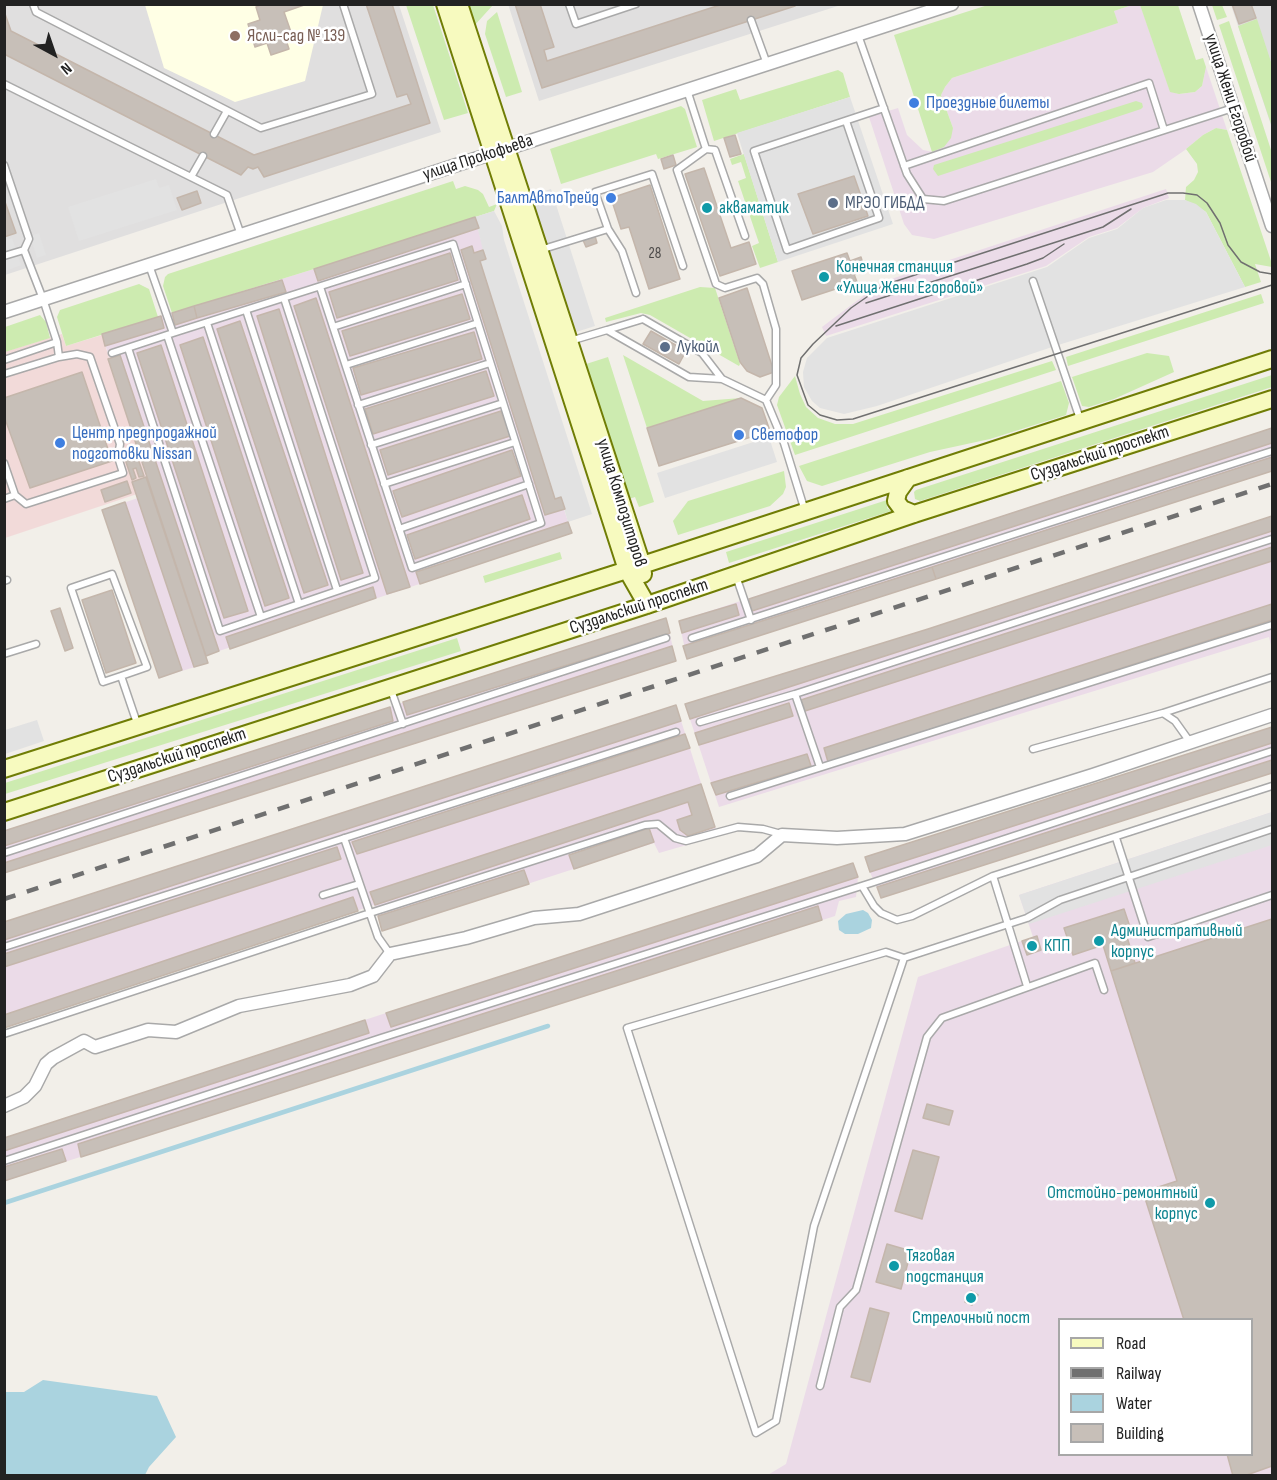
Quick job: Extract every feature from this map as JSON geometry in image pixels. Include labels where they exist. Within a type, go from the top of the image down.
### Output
[{"type":"main road","name":"улица Композиторов","points":[[445,4],[500,151]]},
{"type":"main road","name":"улица Композиторов","points":[[459,4],[500,151],[647,604]]},
{"type":"main road","name":"Суздальский проспект","points":[[4,769],[1272,359]]},
{"type":"main road","name":"Суздальский проспект","points":[[4,812],[1272,399]]},
{"type":"main road","points":[[908,478],[898,492],[896,501],[902,509],[914,514]]},
{"type":"street","name":"улица Прокофьева","points":[[4,312],[858,35],[925,9],[952,4]]},
{"type":"street","name":"улица Жени Егоровой","points":[[1199,4],[1272,226]]},
{"type":"street","points":[[4,1106],[24,1097],[35,1086],[46,1064],[53,1058],[84,1041],[95,1047],[148,1030],[176,1032],[239,1006],[350,985],[373,976],[390,954],[466,938],[534,918],[579,914],[757,856],[782,835],[837,838],[905,834],[1093,775],[1272,715]]},
{"type":"lane","points":[[33,4],[36,12],[261,128],[372,94],[343,4]]},
{"type":"lane","points":[[569,4],[576,24],[636,4]]},
{"type":"lane","points":[[751,20],[767,64]]},
{"type":"lane","points":[[858,35],[907,174],[923,199],[944,201],[1233,108]]},
{"type":"lane","points":[[904,166],[1149,83],[1164,130]]},
{"type":"lane","points":[[4,84],[227,195],[241,235]]},
{"type":"lane","points":[[687,90],[705,149]]},
{"type":"lane","points":[[846,121],[879,218],[787,250],[754,151],[884,108]]},
{"type":"lane","points":[[214,134],[227,111]]},
{"type":"lane","points":[[745,236],[715,150],[705,149],[676,171],[716,285],[725,288],[757,278],[763,284],[776,329],[776,385],[766,400]]},
{"type":"lane","points":[[191,177],[203,156]]},
{"type":"lane","points":[[4,165],[29,239],[24,250],[43,299],[57,342],[59,357]]},
{"type":"lane","points":[[636,293],[622,251],[608,229],[596,192],[652,174],[683,266]]},
{"type":"lane","points":[[532,252],[608,229]]},
{"type":"lane","points":[[112,352],[453,244],[541,524],[412,568],[320,287]]},
{"type":"lane","points":[[4,256],[24,250]]},
{"type":"lane","points":[[149,265],[261,617]]},
{"type":"lane","points":[[1033,281],[1081,421]]},
{"type":"lane","points":[[333,327],[466,284]]},
{"type":"lane","points":[[128,348],[220,630],[261,617],[375,578],[284,298]]},
{"type":"lane","points":[[246,310],[338,590]]},
{"type":"lane","points":[[562,344],[643,319],[702,353],[722,379]]},
{"type":"lane","points":[[207,322],[299,604]]},
{"type":"lane","points":[[346,365],[478,323]]},
{"type":"lane","points":[[607,330],[689,377],[722,379],[766,400],[784,443],[805,511]]},
{"type":"lane","points":[[4,360],[57,342]]},
{"type":"lane","points":[[4,374],[59,357],[86,355],[92,361],[120,444],[118,457],[123,473],[26,504],[15,495],[4,463]]},
{"type":"lane","points":[[358,405],[490,363]]},
{"type":"lane","points":[[371,445],[503,402]]},
{"type":"lane","points":[[384,484],[515,442]]},
{"type":"lane","points":[[692,638],[1272,451]]},
{"type":"lane","points":[[399,529],[529,484]]},
{"type":"lane","points":[[4,499],[15,495]]},
{"type":"lane","points":[[700,722],[795,694],[1272,539]]},
{"type":"lane","points":[[112,574],[147,667],[121,676],[103,682],[71,588],[112,574]]},
{"type":"lane","points":[[736,575],[751,620]]},
{"type":"lane","points":[[730,796],[1272,625]]},
{"type":"lane","points":[[4,853],[666,638]]},
{"type":"lane","points":[[4,654],[36,644]]},
{"type":"lane","points":[[121,676],[138,726]]},
{"type":"lane","points":[[1033,749],[1164,712],[1272,677]]},
{"type":"lane","points":[[390,687],[403,724]]},
{"type":"lane","points":[[795,694],[820,767]]},
{"type":"lane","points":[[1164,712],[1191,742]]},
{"type":"lane","points":[[4,947],[676,732]]},
{"type":"lane","points":[[4,1161],[381,1038],[862,886],[1272,751]]},
{"type":"lane","points":[[862,886],[881,914],[897,920],[912,916],[993,876],[1272,786]]},
{"type":"lane","points":[[4,1034],[645,825],[658,824],[675,838],[686,841],[738,827],[762,829],[782,835]]},
{"type":"lane","points":[[904,958],[814,1226],[776,1421],[756,1433],[627,1028],[886,952],[904,958],[1027,918],[1060,900],[1272,829]]},
{"type":"lane","points":[[344,838],[378,937],[390,954]]},
{"type":"lane","points":[[1116,838],[1148,937],[1272,895]]},
{"type":"lane","points":[[993,876],[1028,986]]},
{"type":"lane","points":[[323,895],[359,884]]},
{"type":"lane","points":[[820,1386],[840,1307],[856,1290],[927,1037],[942,1018],[1095,963],[1104,990]]},
{"type":"shaded area","points":[[508,4],[841,5],[539,101]]},
{"type":"shaded area","points":[[1140,4],[1170,91],[1179,94],[1195,92],[1202,86],[1206,67],[1227,130],[1216,128],[1203,135],[1153,172],[934,239],[912,235],[904,224],[869,117],[898,108],[907,135],[923,150],[933,152],[953,128],[941,95],[952,78],[1117,23],[1114,11]]},
{"type":"shaded area","points":[[4,5],[399,5],[441,132],[5,275]]},
{"type":"shaded area","name":"Ясли-сад № 139","points":[[145,5],[323,5],[305,81],[235,102],[164,68]]},
{"type":"shaded area","points":[[1231,5],[1272,5],[1272,128]]},
{"type":"shaded area","points":[[850,97],[893,224],[778,262],[737,133]]},
{"type":"shaded area","points":[[156,179],[159,188],[169,185],[177,210],[79,241],[68,207]]},
{"type":"shaded area","points":[[551,189],[595,326],[573,333],[530,196]]},
{"type":"shaded area","name":"Конечная станция «Улица Жени Егоровой»","points":[[1166,189],[1169,198],[1143,208],[1117,228],[1089,237],[1046,266],[826,336],[822,327],[882,282]]},
{"type":"shaded area","points":[[1166,200],[1185,200],[1196,204],[1206,212],[1245,287],[1055,346],[877,406],[844,414],[820,408],[812,401],[804,387],[803,372],[807,358],[827,338],[1047,267],[1089,238],[1117,229],[1143,208]]},
{"type":"shaded area","points":[[494,211],[502,226],[504,240],[592,514],[568,522],[561,498],[555,499],[480,261],[485,259],[475,217]]},
{"type":"shaded area","points":[[475,217],[486,259],[480,261],[572,533],[219,651],[206,656],[208,663],[159,678],[102,510],[138,498],[132,482],[146,477],[102,334]]},
{"type":"shaded area","points":[[39,233],[46,255],[37,258],[30,236]]},
{"type":"shaded area","points":[[12,238],[21,265],[5,271],[4,241]]},
{"type":"shaded area","points":[[62,334],[66,346],[102,335],[146,477],[137,494],[5,538],[4,352]]},
{"type":"shaded area","points":[[1272,428],[1272,471],[687,659],[679,621]]},
{"type":"shaded area","points":[[769,437],[777,462],[665,498],[657,473]]},
{"type":"shaded area","points":[[1272,516],[1272,649],[1269,637],[719,807],[685,704],[928,629]]},
{"type":"shaded area","points":[[666,618],[676,661],[5,873],[4,831]]},
{"type":"shaded area","points":[[676,705],[718,836],[659,853],[654,843],[382,931],[374,905],[5,1028],[4,923]]},
{"type":"shaded area","points":[[37,720],[44,741],[5,754],[5,730]]},
{"type":"shaded area","points":[[1272,728],[1272,773],[881,898],[870,872],[1139,772]]},
{"type":"shaded area","points":[[1272,812],[1272,1475],[766,1476],[786,1464],[918,977],[1033,937],[1019,895]]},
{"type":"shaded area","points":[[1272,812],[1272,845],[1029,924],[1019,895]]},
{"type":"shaded area","points":[[853,863],[858,877],[856,897],[839,901],[835,916],[5,1181],[4,1138]]},
{"type":"green space","points":[[467,4],[493,5],[474,26]]},
{"type":"green space","points":[[991,4],[1132,5],[1114,11],[1118,23],[952,78],[941,95],[953,128],[951,138],[944,147],[932,152],[894,35]]},
{"type":"green space","points":[[406,5],[433,5],[468,113],[444,120]]},
{"type":"green space","points":[[1140,5],[1178,5],[1196,60],[1203,58],[1206,67],[1202,86],[1195,92],[1179,94],[1170,92]]},
{"type":"green space","points":[[1212,5],[1222,5],[1227,17],[1217,20]]},
{"type":"green space","points":[[497,12],[522,92],[506,97],[485,34],[487,21]]},
{"type":"green space","points":[[1257,19],[1272,65],[1272,127],[1238,26]]},
{"type":"green space","points":[[1229,21],[1272,153],[1272,185],[1219,25]]},
{"type":"green space","points":[[838,70],[843,73],[850,97],[714,141],[702,100],[736,89],[740,100]]},
{"type":"green space","points":[[1136,101],[1142,103],[1141,109],[938,176],[933,169],[934,165]]},
{"type":"green space","points":[[681,106],[685,109],[697,147],[658,159],[656,154],[561,184],[550,149]]},
{"type":"green space","points":[[1216,128],[1227,130],[1272,264],[1272,267],[1255,264],[1261,282],[1245,287],[1206,212],[1185,200],[1186,187],[1194,180],[1198,172],[1197,164],[1186,149]]},
{"type":"green space","points":[[744,154],[778,262],[760,268],[752,246],[759,243],[738,181],[746,178],[741,162],[732,165],[730,159]]},
{"type":"green space","points":[[453,181],[456,189],[465,186],[478,190],[483,194],[489,207],[497,204],[494,211],[172,313],[163,286],[168,274]]},
{"type":"green space","points":[[139,284],[149,289],[158,317],[66,346],[57,317],[60,310]]},
{"type":"green space","points":[[700,287],[715,288],[739,366],[650,315],[641,313],[606,322],[605,318]]},
{"type":"green space","points":[[1261,294],[1264,303],[1068,366],[1066,357]]},
{"type":"green space","points":[[40,315],[46,322],[50,338],[5,352],[5,327]]},
{"type":"green space","points":[[1147,353],[1169,356],[1174,372],[1114,399],[1089,407],[1082,406],[1072,377]]},
{"type":"green space","points":[[623,355],[703,401],[741,398],[647,428]]},
{"type":"green space","points":[[608,357],[654,502],[639,507],[635,497],[626,500],[583,365]]},
{"type":"green space","points":[[1052,361],[1056,370],[795,455],[777,405],[779,397],[795,376],[806,407],[818,418],[835,424],[853,424]]},
{"type":"green space","points":[[1272,375],[1272,387],[920,501],[915,499],[916,490]]},
{"type":"green space","points":[[1061,381],[1069,403],[1066,415],[990,439],[930,452],[822,486],[807,481],[799,466]]},
{"type":"green space","points":[[784,471],[786,487],[783,494],[770,506],[678,535],[673,521],[688,501]]},
{"type":"green space","points":[[887,500],[887,508],[891,511],[729,563],[726,552]]},
{"type":"green space","points":[[560,552],[562,559],[485,583],[483,576]]},
{"type":"green space","points":[[457,638],[461,651],[5,794],[5,783]]},
{"type":"water","points":[[863,910],[872,920],[871,928],[858,934],[845,934],[839,930],[838,921],[846,914]]},
{"type":"water","points":[[43,1380],[157,1396],[176,1437],[149,1467],[145,1475],[5,1475],[5,1392],[24,1392]]},
{"type":"building","points":[[263,4],[307,4],[284,12],[292,35],[285,37],[289,49],[271,55],[267,43],[255,47],[248,24],[260,20],[256,7]]},
{"type":"building","points":[[366,4],[392,4],[430,123],[264,177],[258,167],[253,169],[248,167],[241,175],[4,54],[4,11],[11,31],[254,155],[411,104],[407,94],[397,97]]},
{"type":"building","points":[[515,4],[540,4],[554,47],[544,50],[547,61],[723,4],[794,4],[795,6],[542,88]]},
{"type":"building","points":[[1232,4],[1251,4],[1256,18],[1239,24]]},
{"type":"building","points":[[735,135],[741,154],[730,157],[724,138]]},
{"type":"building","points":[[673,155],[676,165],[664,169],[661,159]]},
{"type":"building","name":"акваматик","points":[[704,168],[731,248],[749,242],[756,264],[720,276],[685,174]]},
{"type":"building","points":[[854,176],[868,216],[813,234],[798,194]]},
{"type":"building","points":[[650,185],[680,279],[649,289],[629,227],[621,229],[611,198]]},
{"type":"building","points":[[197,191],[201,203],[182,210],[177,198]]},
{"type":"building","points":[[4,199],[16,233],[4,237]]},
{"type":"building","points":[[475,217],[479,228],[318,281],[314,269]]},
{"type":"building","points":[[595,236],[597,243],[586,247],[583,240]]},
{"type":"building","points":[[472,246],[474,253],[483,250],[486,259],[480,261],[555,499],[561,497],[565,509],[545,515],[461,250]]},
{"type":"building","points":[[450,253],[458,280],[337,318],[329,292]]},
{"type":"building","name":"Конечная станция «Улица Жени Егоровой»","points":[[847,253],[850,261],[861,257],[865,271],[854,274],[857,282],[802,300],[792,271]]},
{"type":"building","points":[[282,280],[286,292],[197,318],[194,306]]},
{"type":"building","points":[[747,288],[774,372],[760,377],[747,371],[740,362],[719,298]]},
{"type":"building","points":[[462,294],[470,319],[350,356],[342,331]]},
{"type":"building","points":[[316,298],[410,587],[387,594],[294,306]]},
{"type":"building","points":[[194,306],[197,318],[175,325],[172,313]]},
{"type":"building","points":[[279,309],[363,573],[341,580],[257,316]]},
{"type":"building","points":[[161,316],[164,328],[105,346],[102,334]]},
{"type":"building","points":[[240,321],[328,585],[304,593],[217,329]]},
{"type":"building","name":"Лукойл","points":[[651,331],[686,351],[679,364],[643,344]]},
{"type":"building","points":[[474,332],[482,359],[361,395],[353,368]]},
{"type":"building","points":[[203,337],[289,598],[265,606],[180,345]]},
{"type":"building","points":[[161,345],[248,611],[224,618],[137,353]]},
{"type":"building","points":[[120,355],[219,651],[206,656],[108,359]]},
{"type":"building","points":[[486,371],[494,396],[373,434],[365,409]]},
{"type":"building","name":"Центр предпродажной подготовки Nissan","points":[[82,372],[112,461],[30,488],[4,416],[4,398]]},
{"type":"building","points":[[741,398],[762,408],[770,431],[659,466],[647,428]]},
{"type":"building","points":[[501,411],[510,436],[388,475],[380,450]]},
{"type":"building","points":[[1272,428],[1272,443],[752,611],[749,599]]},
{"type":"building","points":[[512,450],[521,476],[402,517],[393,491]]},
{"type":"building","points":[[136,453],[144,476],[139,477],[136,468],[133,469],[136,478],[132,480],[124,456],[128,455],[130,461],[134,460],[132,454]]},
{"type":"building","points":[[1272,457],[1272,471],[936,579],[932,567]]},
{"type":"building","points":[[146,477],[208,663],[194,667],[132,482]]},
{"type":"building","points":[[127,481],[131,493],[105,502],[101,490]]},
{"type":"building","points":[[522,495],[530,519],[415,559],[407,535]]},
{"type":"building","points":[[125,502],[182,670],[159,678],[102,510]]},
{"type":"building","points":[[1272,516],[1272,531],[690,719],[685,704],[928,629]]},
{"type":"building","points":[[568,522],[572,533],[420,584],[416,572]]},
{"type":"building","points":[[1272,547],[1272,561],[805,711],[801,700]]},
{"type":"building","points":[[932,567],[936,579],[687,659],[683,646]]},
{"type":"building","points":[[373,587],[376,598],[230,649],[226,637]]},
{"type":"building","points":[[112,590],[136,663],[106,673],[82,600]]},
{"type":"building","points":[[736,604],[739,615],[682,633],[679,621]]},
{"type":"building","points":[[1272,604],[1272,620],[828,762],[824,748]]},
{"type":"building","points":[[60,608],[73,648],[65,651],[51,611]]},
{"type":"building","points":[[666,618],[670,633],[407,715],[403,702]]},
{"type":"building","points":[[672,646],[676,661],[4,873],[4,863]]},
{"type":"building","points":[[789,703],[793,716],[699,745],[695,733]]},
{"type":"building","points":[[676,705],[681,721],[4,940],[4,922]]},
{"type":"building","points":[[390,707],[393,721],[4,846],[4,831]]},
{"type":"building","points":[[1272,727],[1272,743],[870,872],[865,857]]},
{"type":"building","points":[[685,734],[690,748],[357,854],[352,842]]},
{"type":"building","points":[[807,754],[811,766],[716,795],[711,783]]},
{"type":"building","points":[[1272,760],[1272,773],[881,898],[877,887]]},
{"type":"building","points":[[701,784],[715,827],[688,836],[680,830],[677,820],[692,815],[688,802],[375,905],[370,892]]},
{"type":"building","points":[[649,828],[654,842],[574,869],[569,855]]},
{"type":"building","points":[[337,847],[341,859],[4,967],[4,954]]},
{"type":"building","points":[[853,863],[858,877],[391,1027],[386,1013]]},
{"type":"building","points":[[524,870],[529,884],[382,931],[378,916]]},
{"type":"building","points":[[353,897],[358,911],[4,1028],[4,1015]]},
{"type":"building","points":[[818,906],[822,920],[81,1157],[78,1144]]},
{"type":"building","name":"Административный корпус","points":[[1124,909],[1133,936],[1127,937],[1135,963],[1111,971],[1103,945],[1073,955],[1064,928]]},
{"type":"building","name":"Отстойно-ремонтный корпус","points":[[1272,919],[1272,1466],[1244,1476],[1233,1476],[1228,1456],[1253,1456],[1253,1318],[1183,1318],[1143,1192],[1177,1181],[1111,971]]},
{"type":"building","name":"КПП","points":[[1037,936],[1041,950],[1027,955],[1022,941]]},
{"type":"building","points":[[365,1020],[369,1033],[4,1151],[4,1138]]},
{"type":"building","points":[[927,1104],[953,1111],[949,1125],[923,1118]]},
{"type":"building","points":[[62,1149],[66,1161],[4,1181],[4,1167]]},
{"type":"building","points":[[913,1150],[939,1157],[922,1219],[895,1211]]},
{"type":"building","name":"Тяговая подстанция","points":[[887,1244],[911,1251],[901,1289],[876,1282]]},
{"type":"building","name":"Стрелочный пост","points":[[971,1291],[978,1295],[972,1305],[965,1302]]},
{"type":"building","points":[[870,1308],[889,1313],[870,1382],[851,1377]]},
{"type":"waterway","points":[[4,1203],[548,1026]]},
{"type":"tram line","points":[[1272,274],[1260,272],[1241,262],[1228,245],[1220,223],[1207,203],[1197,195],[1168,193],[884,285],[851,308],[813,344],[801,358],[797,375],[808,405],[820,415],[837,420],[853,419],[1272,285]]},
{"type":"tram line","points":[[866,303],[1103,227],[1131,209]]},
{"type":"tram line","points":[[836,326],[1027,264],[1043,258],[1064,244]]},
{"type":"railway","points":[[4,899],[1272,484]]},
{"type":"place","name":"Ясли-сад № 139","points":[[235,36]]},
{"type":"place","name":"Проездные билеты","points":[[914,103]]},
{"type":"place","name":"БалтАвтоТрейд","points":[[611,198]]},
{"type":"place","name":"МРЭО ГИБДД","points":[[833,203]]},
{"type":"place","name":"акваматик","points":[[707,208]]},
{"type":"place","name":"Конечная станция «Улица Жени Егоровой»","points":[[824,277]]},
{"type":"place","name":"Лукойл","points":[[665,347]]},
{"type":"place","name":"Светофор","points":[[739,435]]},
{"type":"place","name":"Центр предпродажной подготовки Nissan","points":[[60,443]]},
{"type":"place","name":"Административный корпус","points":[[1099,941]]},
{"type":"place","name":"КПП","points":[[1032,946]]},
{"type":"place","name":"Отстойно-ремонтный корпус","points":[[1210,1203]]},
{"type":"place","name":"Тяговая подстанция","points":[[894,1266]]},
{"type":"place","name":"Стрелочный пост","points":[[971,1298]]}]
